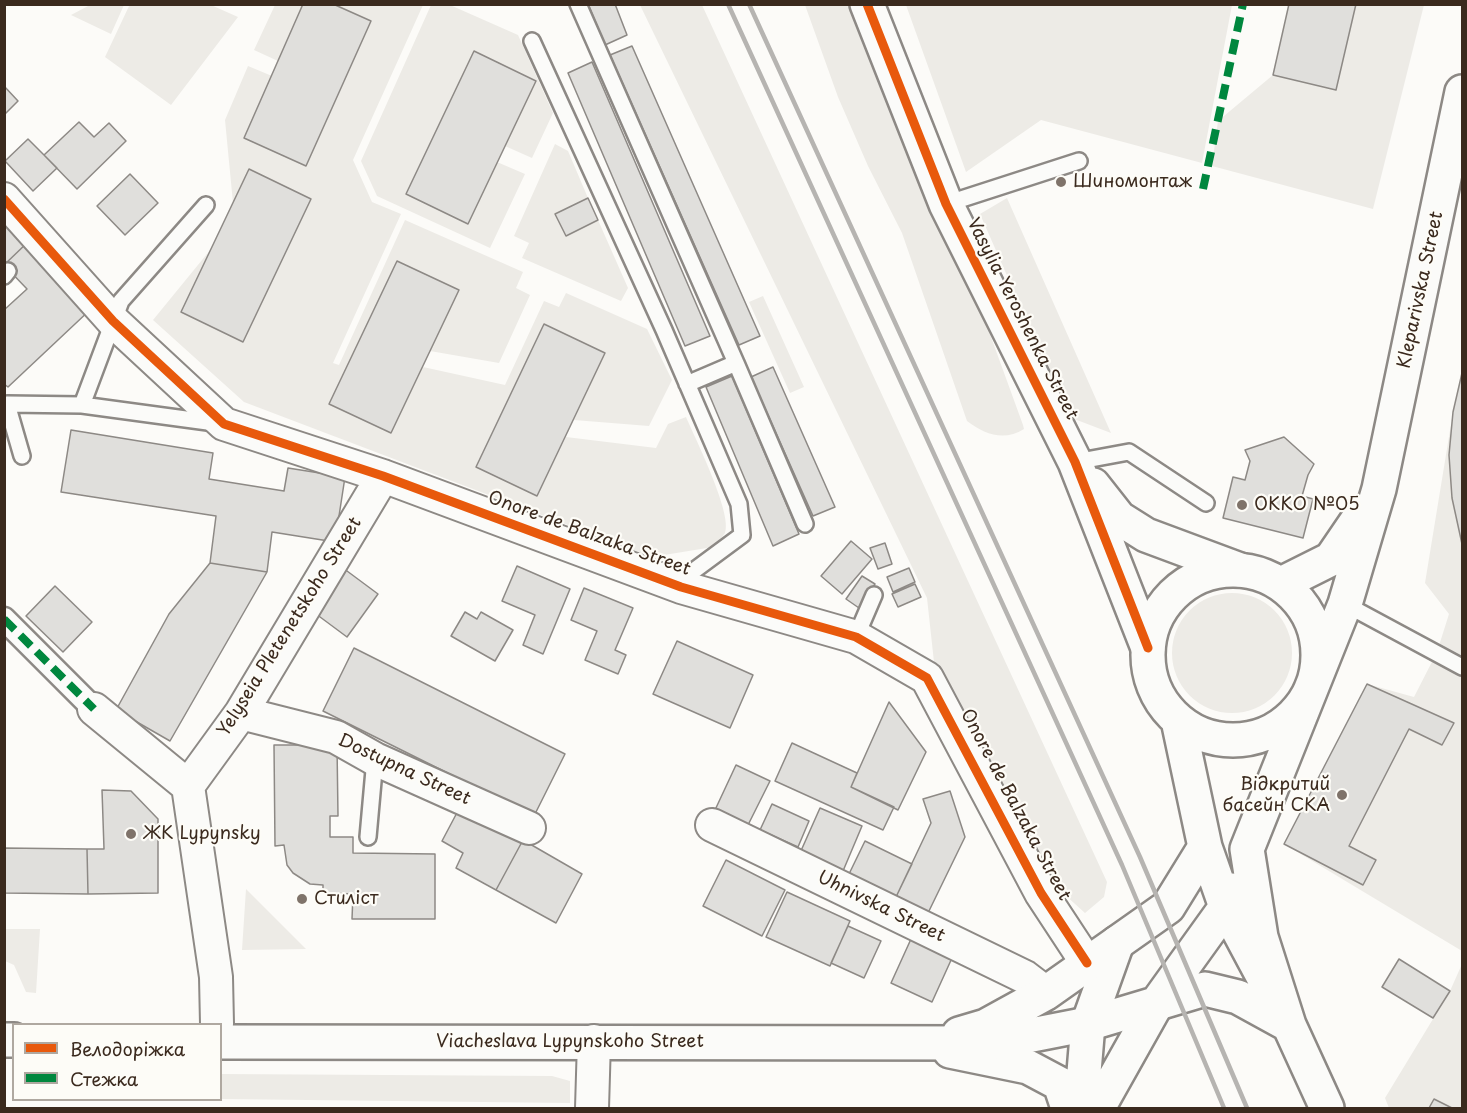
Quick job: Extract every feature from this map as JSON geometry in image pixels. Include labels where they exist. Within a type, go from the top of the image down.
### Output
[{"type":"main road","name":"Vasylia Yeroshenka Street","points":[[867,4],[946,204],[1075,462],[1148,648],[1150,675],[1160,700],[1178,720],[1201,734],[1224,740],[1248,739],[1271,731],[1291,717],[1306,699]]},
{"type":"main road","name":"Kleparivska Street","points":[[1306,699],[1345,604],[1379,489],[1462,92]]},
{"type":"main road","name":"Vasylia Yeroshenka Street","points":[[1075,462],[1119,518],[1146,535],[1240,570],[1257,573],[1281,584],[1301,604],[1316,636],[1318,653],[1314,678],[1247,849],[1261,937],[1289,1025]]},
{"type":"main road","name":"Kleparivska Street","points":[[1281,584],[1330,559],[1379,489]]},
{"type":"main road","name":"Vasylia Yeroshenka Street","points":[[1148,648],[1154,622],[1175,593],[1188,582],[1213,572],[1240,570]]},
{"type":"main road","points":[[1281,584],[1345,604]]},
{"type":"main road","name":"Vasylia Yeroshenka Street","points":[[1178,720],[1205,847],[1226,907],[1289,1025],[1327,1108]]},
{"type":"main road","name":"Viacheslava Lypynskoho Street","points":[[919,1044],[986,1026],[1046,993],[1168,907],[1205,847]]},
{"type":"main road","points":[[1098,1108],[1157,1003],[1226,907],[1247,849]]},
{"type":"main road","points":[[1168,907],[1186,932],[1191,957]]},
{"type":"main road","points":[[1081,1108],[1088,1024],[1117,943]]},
{"type":"main road","name":"Viacheslava Lypynskoho Street","points":[[222,1042],[991,1043],[1088,1024],[1205,989],[1238,997],[1289,1025]]},
{"type":"main road","points":[[919,1044],[1028,1066],[1060,1084],[1068,1108]]},
{"type":"street","name":"Onore de Balzaka Street","points":[[4,199],[38,245],[113,321],[224,424],[383,476],[681,587],[856,637],[927,678],[1041,893],[1087,963]]},
{"type":"street","name":"Yelyseia Pletenetskoho Street","points":[[188,786],[241,713],[383,476]]},
{"type":"street","points":[[4,620],[94,708],[188,786],[216,977],[217,1023]]},
{"type":"street","name":"Dostupna Street","points":[[241,713],[336,737],[375,759],[529,828]]},
{"type":"street","name":"Uhnivska Street","points":[[712,825],[1025,977],[1046,993]]},
{"type":"street","points":[[592,1108],[594,1041]]},
{"type":"lane","points":[[578,4],[805,524]]},
{"type":"lane","points":[[532,40],[739,504],[743,523],[742,535],[688,575],[681,587]]},
{"type":"lane","points":[[946,204],[1079,161]]},
{"type":"lane","points":[[82,405],[121,301],[206,205]]},
{"type":"lane","points":[[687,384],[736,363]]},
{"type":"lane","points":[[22,456],[6,403],[82,405],[224,424]]},
{"type":"lane","points":[[1075,462],[1129,452],[1206,503]]},
{"type":"lane","points":[[856,637],[874,595]]},
{"type":"lane","points":[[1345,604],[1462,667]]},
{"type":"lane","points":[[368,837],[375,759]]},
{"type":"shaded area","points":[[130,4],[211,5],[238,17],[171,105],[105,57]]},
{"type":"shaded area","points":[[90,5],[124,5],[111,34],[71,15]]},
{"type":"shaded area","points":[[275,5],[303,5],[278,61],[254,50]]},
{"type":"shaded area","points":[[333,5],[423,5],[353,160],[372,202],[401,214],[333,363],[339,365],[405,220],[523,272],[516,288],[530,295],[499,363],[430,351],[459,290],[397,261],[330,404],[391,433],[423,367],[505,385],[544,301],[559,307],[566,293],[647,329],[672,380],[649,426],[574,420],[605,353],[544,324],[476,467],[537,496],[566,437],[656,448],[668,424],[686,417],[719,493],[724,510],[725,533],[713,547],[652,557],[244,402],[153,320],[211,249],[181,312],[243,342],[310,199],[249,169],[233,203],[225,120],[248,66],[272,76],[244,138],[306,166],[370,22]]},
{"type":"shaded area","points":[[431,5],[450,5],[518,35],[553,113],[532,158],[505,146],[535,80],[474,51],[406,194],[467,223],[497,162],[525,174],[490,248],[377,196],[361,161]]},
{"type":"shaded area","points":[[640,5],[702,5],[1107,882],[1104,897],[1085,913],[1043,875],[934,662],[927,598]]},
{"type":"shaded area","points":[[805,5],[855,5],[987,326],[1023,425],[1024,429],[1017,433],[994,435],[980,430],[967,421],[902,233],[868,166],[838,97]]},
{"type":"shaded area","points":[[906,5],[1232,5],[1202,163],[1041,120],[966,172]]},
{"type":"shaded area","points":[[1356,5],[1424,5],[1373,209],[1212,166],[1218,121],[1273,75],[1336,90]]},
{"type":"shaded area","points":[[555,144],[568,151],[588,198],[555,214],[566,236],[598,220],[628,288],[621,301],[522,258],[529,243],[514,236]]},
{"type":"shaded area","points":[[1007,198],[1111,433],[1069,417],[980,214]]},
{"type":"shaded area","points":[[763,296],[804,387],[790,393],[749,302]]},
{"type":"shaded area","points":[[1462,373],[1462,951],[1284,844],[1367,684],[1414,697],[1437,652],[1449,614],[1425,583],[1453,412]]},
{"type":"shaded area","points":[[1232,593],[1255,598],[1274,611],[1287,630],[1292,653],[1287,676],[1274,695],[1255,708],[1232,713],[1209,708],[1190,695],[1177,676],[1172,653],[1177,630],[1190,611],[1209,598]]},
{"type":"shaded area","points":[[246,889],[306,949],[242,950]]},
{"type":"shaded area","points":[[4,929],[40,929],[36,993],[26,992],[14,965],[5,961]]},
{"type":"shaded area","points":[[1462,964],[1462,1108],[1389,1108],[1385,1098],[1450,991]]},
{"type":"shaded area","points":[[222,1074],[552,1076],[570,1081],[570,1103],[222,1099]]},
{"type":"building","points":[[303,4],[333,4],[371,21],[306,166],[244,138]]},
{"type":"building","points":[[588,4],[615,4],[627,35],[605,45]]},
{"type":"building","points":[[1289,4],[1356,4],[1336,90],[1273,75]]},
{"type":"building","points":[[632,46],[760,336],[739,345],[610,55]]},
{"type":"building","points":[[474,51],[536,81],[468,224],[406,194]]},
{"type":"building","points":[[592,62],[710,336],[685,346],[568,73]]},
{"type":"building","points":[[4,86],[18,101],[4,115]]},
{"type":"building","points":[[79,122],[94,137],[109,123],[126,141],[77,189],[44,155]]},
{"type":"building","points":[[28,139],[57,168],[33,191],[5,161]]},
{"type":"building","points":[[249,169],[311,199],[243,342],[181,312]]},
{"type":"building","points":[[130,174],[158,203],[125,235],[97,206]]},
{"type":"building","points":[[588,198],[598,220],[566,236],[555,214]]},
{"type":"building","points":[[4,216],[29,241],[4,265]]},
{"type":"building","points":[[29,241],[92,308],[8,387],[4,384],[4,310],[27,289],[4,265]]},
{"type":"building","points":[[397,261],[459,290],[391,433],[329,404]]},
{"type":"building","points":[[544,324],[605,353],[537,496],[476,467]]},
{"type":"building","points":[[773,367],[835,507],[813,516],[751,377]]},
{"type":"building","points":[[1462,373],[1462,544],[1452,498],[1449,455],[1453,412]]},
{"type":"building","points":[[732,376],[799,534],[773,546],[706,387]]},
{"type":"building","points":[[71,430],[213,453],[209,479],[284,491],[288,468],[345,477],[335,542],[272,532],[267,572],[210,563],[216,516],[61,492]]},
{"type":"building","points":[[1284,437],[1314,464],[1302,496],[1313,499],[1303,538],[1223,518],[1233,477],[1245,480],[1250,461],[1245,450]]},
{"type":"building","points":[[851,541],[872,559],[842,594],[821,576]]},
{"type":"building","points":[[885,543],[892,564],[878,569],[870,548]]},
{"type":"building","points":[[210,563],[267,572],[170,741],[116,710],[169,614]]},
{"type":"building","points":[[517,566],[570,589],[543,654],[523,645],[535,615],[502,601]]},
{"type":"building","points":[[343,568],[378,594],[347,637],[312,611]]},
{"type":"building","points":[[909,568],[915,582],[893,592],[887,577]]},
{"type":"building","points":[[862,576],[875,584],[859,608],[846,599]]},
{"type":"building","points":[[915,584],[921,597],[898,607],[892,594]]},
{"type":"building","points":[[55,586],[92,622],[63,652],[26,616]]},
{"type":"building","points":[[584,588],[633,608],[615,650],[626,655],[618,674],[585,660],[597,631],[571,620]]},
{"type":"building","points":[[465,612],[477,619],[481,612],[513,630],[495,661],[451,636]]},
{"type":"building","points":[[677,641],[753,675],[730,728],[653,694]]},
{"type":"building","points":[[354,648],[565,754],[534,816],[323,711]]},
{"type":"building","name":"Відкритий басейн СКА","points":[[1367,684],[1454,723],[1442,745],[1409,729],[1349,846],[1376,860],[1363,885],[1284,844]]},
{"type":"building","points":[[889,702],[926,752],[898,810],[851,787]]},
{"type":"building","points":[[792,743],[857,773],[851,787],[894,807],[883,830],[775,781]]},
{"type":"building","points":[[274,745],[337,745],[338,816],[330,816],[330,837],[353,837],[353,853],[435,854],[435,919],[352,919],[353,894],[323,893],[323,885],[310,884],[293,873],[287,865],[284,845],[275,846]]},
{"type":"building","points":[[736,765],[770,781],[748,825],[715,810]]},
{"type":"building","name":"ЖК Lypynsky","points":[[102,790],[131,791],[158,819],[158,893],[88,894],[87,849],[104,849]]},
{"type":"building","points":[[950,791],[965,837],[928,913],[896,897],[931,823],[923,799]]},
{"type":"building","points":[[772,804],[809,821],[798,847],[760,830]]},
{"type":"building","points":[[460,807],[523,840],[496,890],[456,868],[463,853],[442,841]]},
{"type":"building","points":[[820,808],[862,826],[843,871],[800,853]]},
{"type":"building","points":[[523,840],[582,874],[556,923],[496,890]]},
{"type":"building","points":[[865,841],[912,864],[896,897],[849,874]]},
{"type":"building","points":[[4,848],[87,849],[88,894],[4,893]]},
{"type":"building","points":[[726,860],[785,890],[762,936],[703,906]]},
{"type":"building","points":[[787,892],[850,921],[830,966],[766,937]]},
{"type":"building","points":[[848,926],[881,941],[864,978],[831,963]]},
{"type":"building","points":[[911,939],[952,958],[932,1002],[891,983]]},
{"type":"building","points":[[1399,959],[1450,991],[1433,1018],[1382,987]]},
{"type":"building","points":[[1434,1099],[1452,1108],[1429,1108]]},
{"type":"railway","points":[[728,4],[1122,865],[1224,1108]]},
{"type":"railway","points":[[749,4],[1140,857],[1247,1108]]},
{"type":"marked path","points":[[1203,189],[1243,4]]},
{"type":"marked path","points":[[4,619],[94,709]]},
{"type":"cycle path","points":[[867,4],[946,204],[1075,462],[1148,648]]},
{"type":"cycle path","points":[[4,199],[113,321],[224,424],[383,476],[681,587],[856,637],[927,678],[1041,893],[1087,963]]},
{"type":"place","name":"Шиномонтаж","points":[[1061,182]]},
{"type":"place","name":"OKKO №05","points":[[1242,505]]},
{"type":"place","name":"Відкритий басейн СКА","points":[[1342,795]]},
{"type":"place","name":"ЖК Lypynsky","points":[[131,834]]},
{"type":"place","name":"Стиліст","points":[[302,899]]}]
